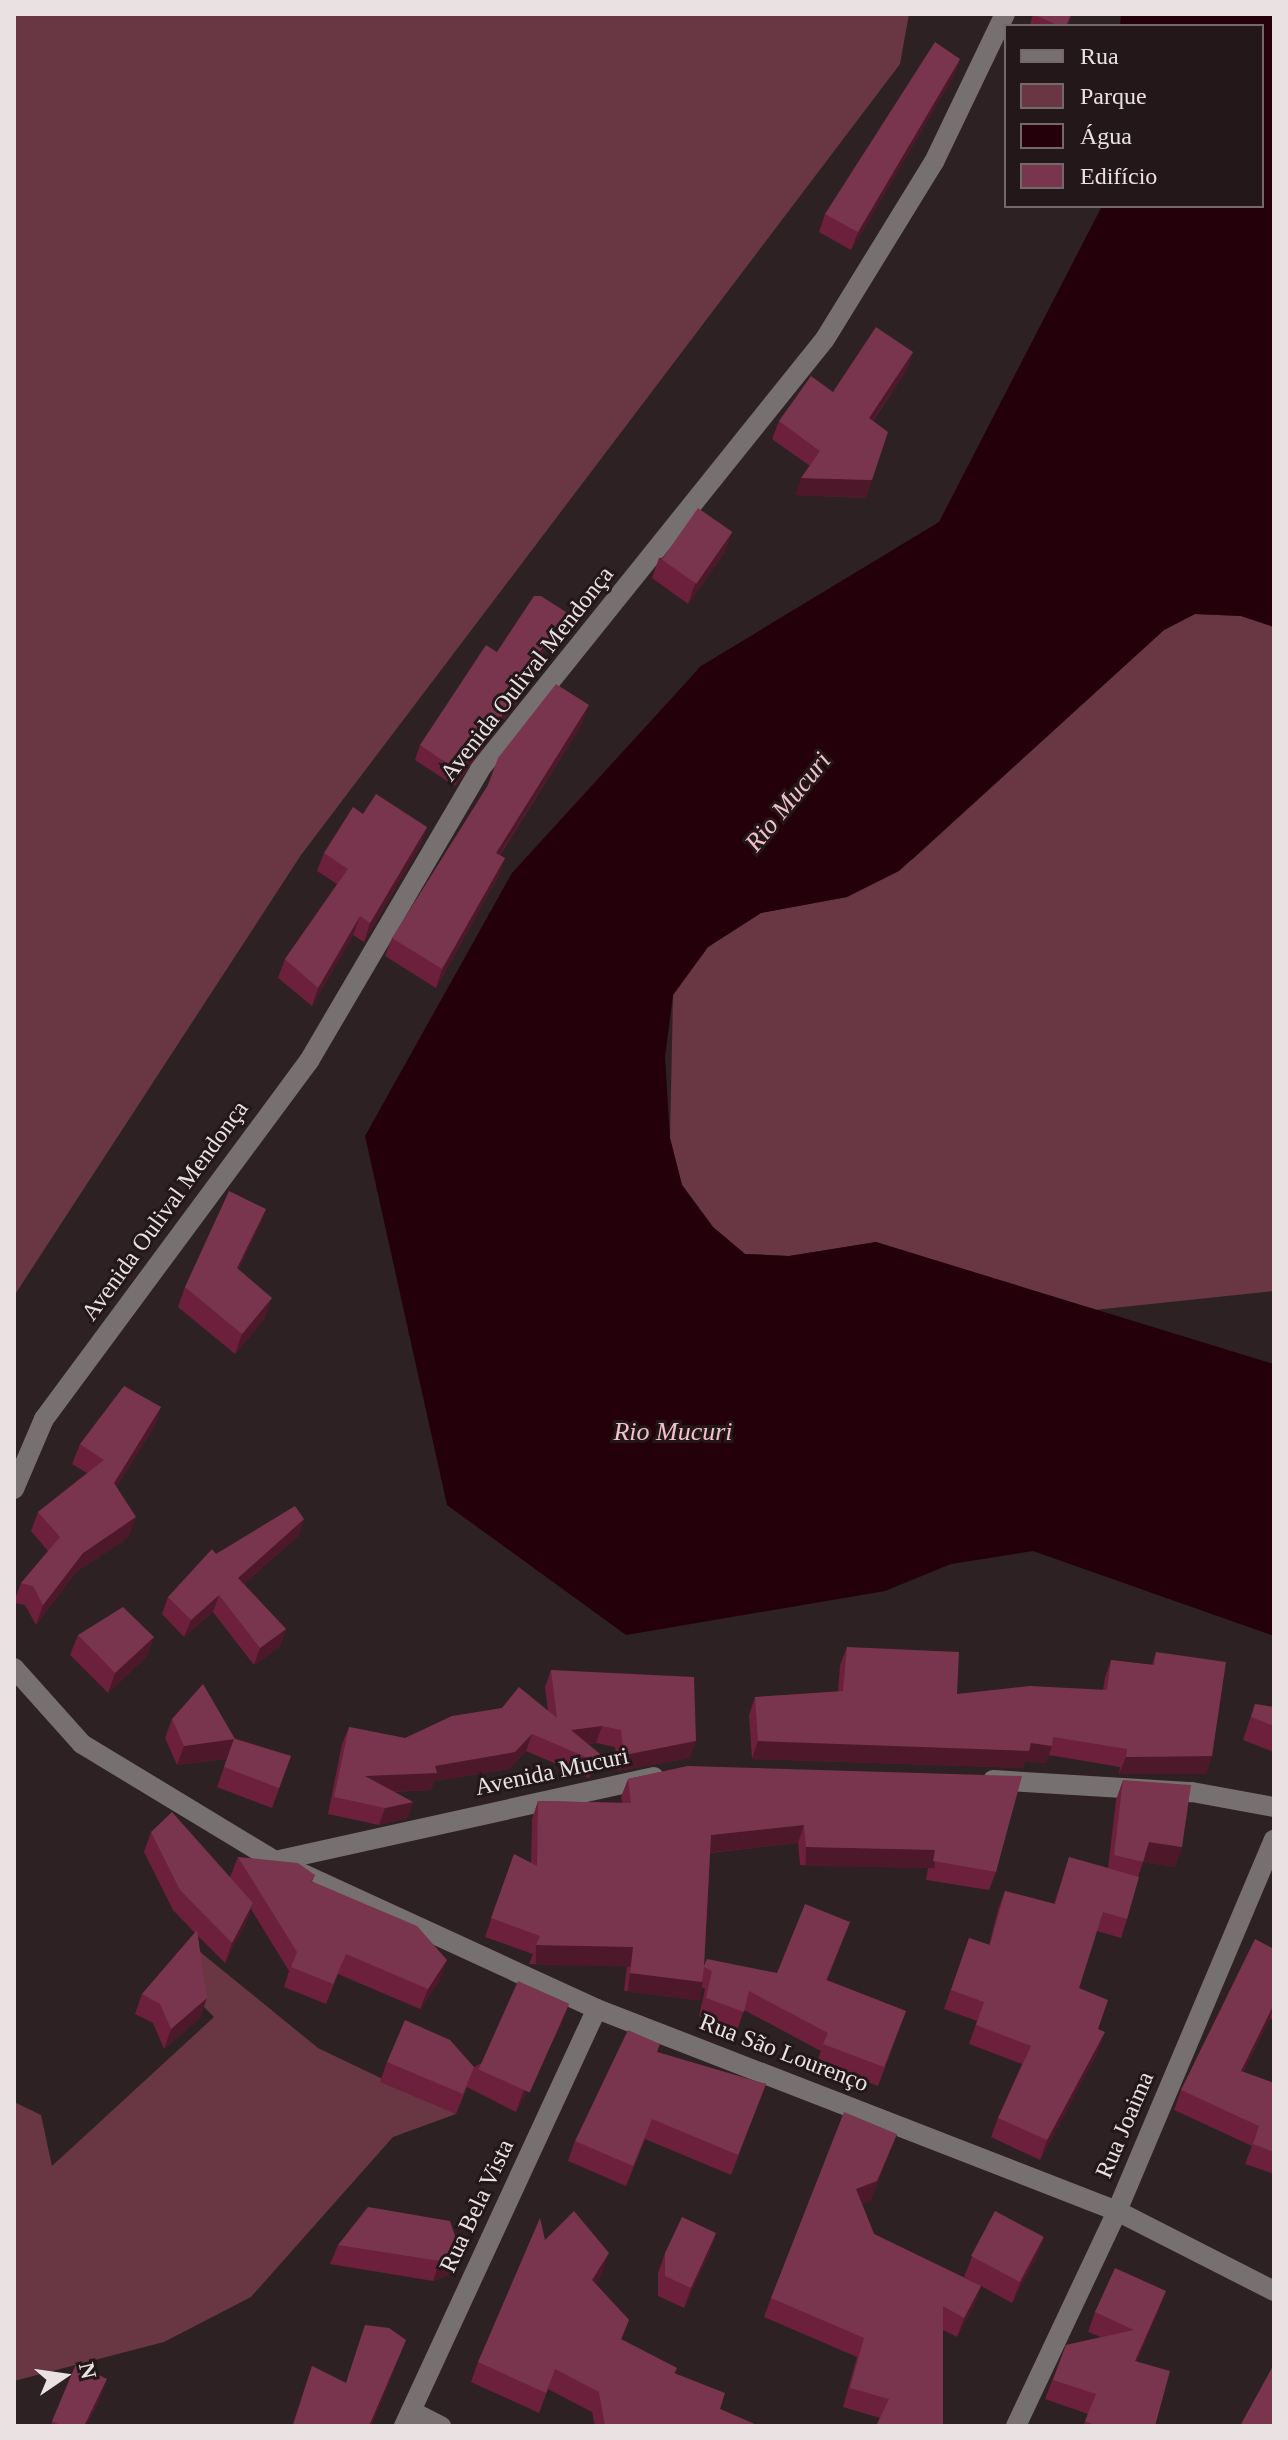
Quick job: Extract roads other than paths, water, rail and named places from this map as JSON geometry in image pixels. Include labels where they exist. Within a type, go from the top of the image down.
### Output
[{"type":"street","name":"Avenida Oulival Mendonça","points":[[14,1489],[44,1419],[309,1061],[480,769],[825,339],[934,162],[1005,14]]},
{"type":"street","points":[[14,1668],[82,1744],[275,1861]]},
{"type":"street","name":"Avenida Mucuri","points":[[275,1861],[680,1771]]},
{"type":"street","points":[[962,1778],[1192,1792],[1274,1807]]},
{"type":"street","name":"Rua Joaima","points":[[1016,2426],[1117,2211],[1274,1840]]},
{"type":"street","name":"Rua São Lourenço","points":[[275,1861],[597,2009],[1117,2211],[1274,2291]]},
{"type":"street","name":"Rua Bela Vista","points":[[407,2419],[597,2009]]},
{"type":"street","points":[[407,2419],[441,2426]]},
{"type":"water","name":"Rio Mucuri","points":[[1121,14],[1274,14],[1274,627],[1241,616],[1195,614],[1164,630],[899,871],[847,897],[761,913],[708,947],[673,995],[665,1057],[670,1138],[682,1185],[713,1227],[745,1254],[789,1256],[876,1242],[1274,1364],[1274,1636],[1033,1551],[951,1564],[885,1591],[626,1635],[447,1505],[365,1136],[512,873],[701,666],[939,522],[1101,208],[1264,208],[1264,24],[1120,24]]}]
